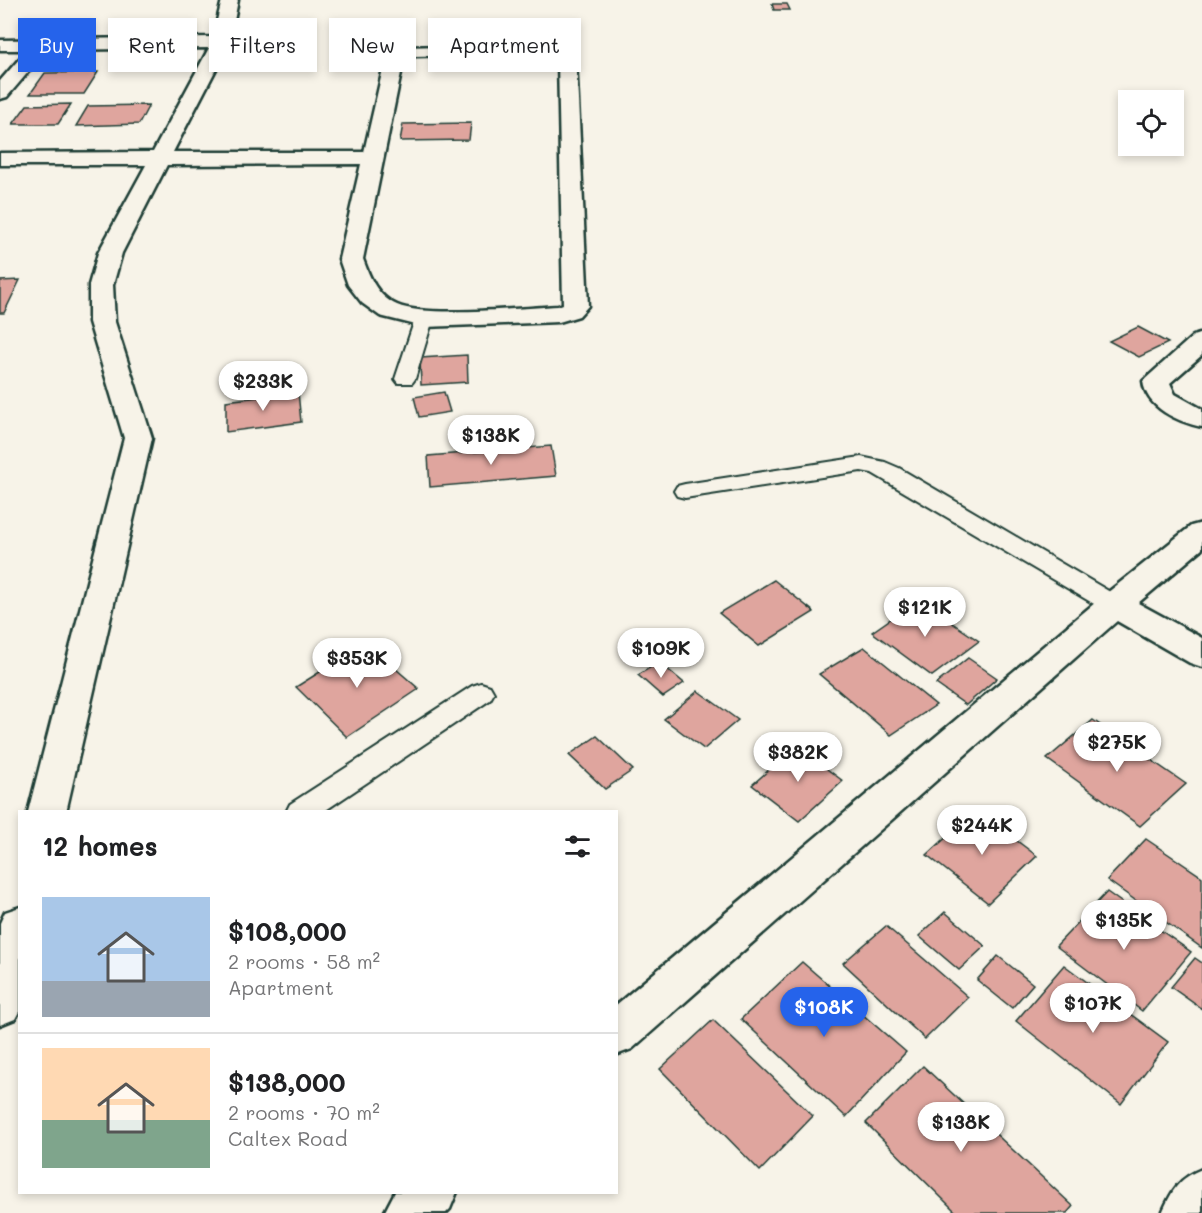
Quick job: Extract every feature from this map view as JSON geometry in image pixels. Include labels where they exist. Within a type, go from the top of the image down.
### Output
[{"type":"street","points":[[226,18],[230,0]]},
{"type":"street","points":[[96,44],[209,42]]},
{"type":"street","points":[[0,45],[18,45]]},
{"type":"street","points":[[549,48],[560,52],[567,58],[576,306],[570,311],[559,314],[424,319],[389,311],[371,298],[360,285],[351,259],[394,60],[401,54],[411,51],[549,48]]},
{"type":"street","points":[[47,810],[138,438],[102,321],[102,285],[110,253],[209,64]]},
{"type":"street","points":[[0,93],[18,72]]},
{"type":"street","points":[[0,159],[374,158]]},
{"type":"street","points":[[1202,341],[1155,381],[1155,389],[1161,398],[1202,419]]},
{"type":"street","points":[[618,1032],[1114,605],[1202,533]]},
{"type":"street","points":[[1114,605],[1202,654]]},
{"type":"street","points":[[0,1007],[18,933]]},
{"type":"street","points":[[1187,1213],[1202,1193]]},
{"type":"street","points":[[409,1213],[431,1194]]},
{"type":"lane","points":[[405,379],[424,319]]},
{"type":"lane","points":[[685,491],[861,464],[877,467],[891,472],[1114,605]]},
{"type":"lane","points":[[303,810],[481,693]]},
{"type":"lane","points":[[0,1007],[18,997]]},
{"type":"building","points":[[772,4],[787,4],[790,10],[774,10]]},
{"type":"building","points":[[98,72],[84,94],[30,94],[45,73]]},
{"type":"building","points":[[71,104],[58,124],[13,124],[27,105]]},
{"type":"building","points":[[149,105],[139,124],[76,126],[88,106]]},
{"type":"building","points":[[471,123],[469,140],[400,141],[403,124]]},
{"type":"building","points":[[20,280],[4,313],[0,313],[0,281]]},
{"type":"building","points":[[1138,327],[1168,343],[1139,357],[1109,341]]},
{"type":"building","points":[[467,355],[468,382],[421,385],[420,358]]},
{"type":"building","points":[[298,392],[301,422],[226,432],[226,401]]},
{"type":"building","points":[[444,392],[450,412],[419,417],[414,397]]},
{"type":"building","points":[[551,446],[556,476],[430,487],[428,456]]},
{"type":"building","points":[[774,580],[814,612],[759,646],[719,613]]},
{"type":"building","points":[[918,600],[979,641],[932,676],[872,632]]},
{"type":"building","points":[[366,643],[419,689],[347,737],[296,687]]},
{"type":"building","points":[[864,647],[936,705],[891,735],[819,674]]},
{"type":"building","points":[[968,658],[997,678],[966,705],[936,684]]},
{"type":"building","points":[[659,662],[684,683],[663,697],[638,675]]},
{"type":"building","points":[[698,691],[738,720],[704,749],[664,719]]},
{"type":"building","points":[[1093,720],[1186,784],[1140,826],[1047,759]]},
{"type":"building","points":[[597,736],[633,770],[605,789],[569,755]]},
{"type":"building","points":[[796,746],[843,781],[799,821],[752,785]]},
{"type":"building","points":[[976,810],[1037,856],[988,903],[927,855]]},
{"type":"building","points":[[1146,839],[1202,877],[1202,948],[1107,880]]},
{"type":"building","points":[[1107,892],[1191,952],[1142,1011],[1056,946]]},
{"type":"building","points":[[945,912],[985,946],[959,970],[919,936]]},
{"type":"building","points":[[886,926],[968,997],[925,1039],[843,963]]},
{"type":"building","points":[[998,956],[1033,984],[1012,1008],[977,980]]},
{"type":"building","points":[[1195,958],[1202,963],[1202,1009],[1171,987]]},
{"type":"building","points":[[802,962],[906,1052],[846,1117],[741,1019]]},
{"type":"building","points":[[1064,965],[1168,1042],[1121,1104],[1016,1021]]},
{"type":"building","points":[[713,1020],[813,1116],[760,1171],[660,1069]]},
{"type":"building","points":[[923,1066],[1073,1206],[1067,1213],[957,1213],[866,1123]]}]
